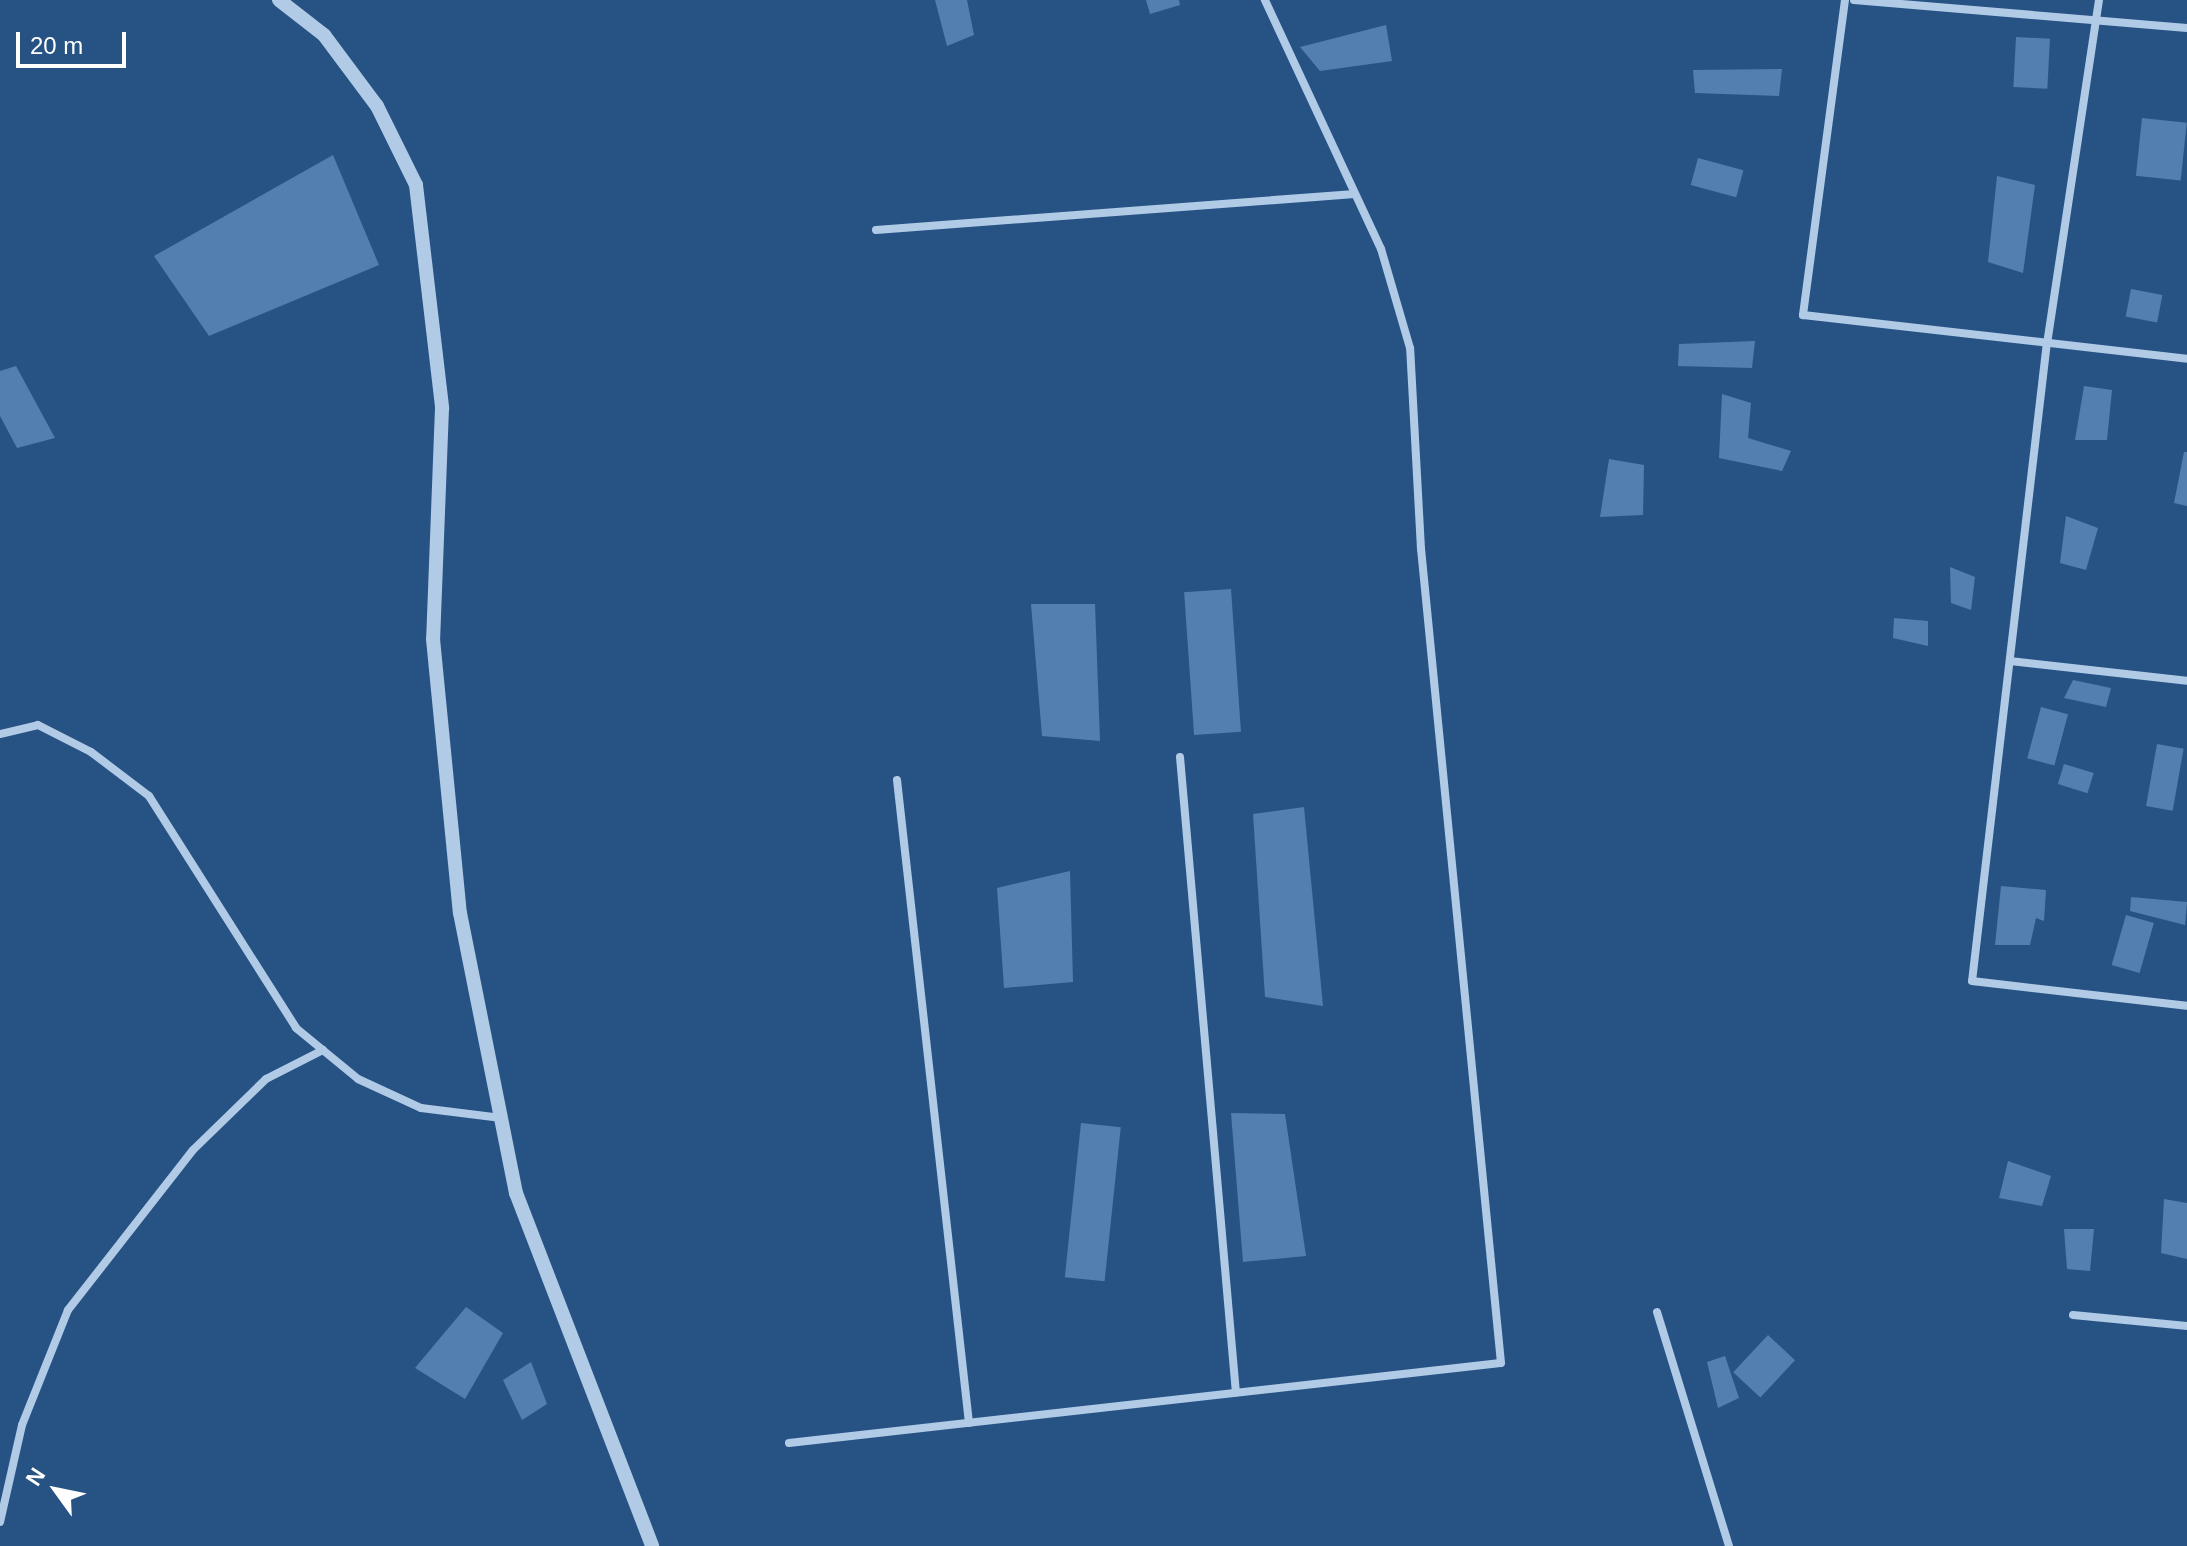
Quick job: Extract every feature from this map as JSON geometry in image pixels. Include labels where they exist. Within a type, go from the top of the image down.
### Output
[{"type":"street","points":[[789,1443],[1501,1363],[1421,549],[1410,348],[1381,249],[1265,0]]},
{"type":"street","points":[[1845,0],[1803,315],[2187,359]]},
{"type":"street","points":[[1854,0],[2187,28]]},
{"type":"street","points":[[2099,0],[2047,342],[1972,981],[2187,1006]]},
{"type":"street","points":[[282,1],[333,47],[377,106],[416,185],[442,408],[433,639],[460,913],[516,1193],[652,1546]]},
{"type":"street","points":[[876,230],[1355,194]]},
{"type":"street","points":[[2010,661],[2187,681]]},
{"type":"street","points":[[0,734],[38,725],[91,752],[149,796],[261,978],[296,1028],[358,1079],[421,1108],[501,1118]]},
{"type":"street","points":[[1180,757],[1236,1393]]},
{"type":"street","points":[[897,780],[969,1423]]},
{"type":"street","points":[[0,1522],[22,1425],[68,1310],[193,1150],[266,1079],[323,1050]]},
{"type":"street","points":[[1657,1312],[1729,1546]]},
{"type":"street","points":[[2073,1315],[2187,1326]]},
{"type":"building","points":[[935,0],[967,0],[974,35],[947,46]]},
{"type":"building","points":[[1146,0],[1179,0],[1180,5],[1150,14]]},
{"type":"building","points":[[1386,25],[1392,61],[1320,71],[1300,47]]},
{"type":"building","points":[[2016,37],[2050,39],[2047,89],[2013,87]]},
{"type":"building","points":[[1782,69],[1779,96],[1695,93],[1693,70]]},
{"type":"building","points":[[2142,118],[2187,123],[2181,180],[2136,176]]},
{"type":"building","points":[[333,155],[379,265],[209,336],[154,256]]},
{"type":"building","points":[[1698,158],[1743,170],[1736,197],[1691,185]]},
{"type":"building","points":[[1997,176],[2035,185],[2023,273],[1988,262]]},
{"type":"building","points":[[2131,289],[2162,295],[2157,323],[2126,316]]},
{"type":"building","points":[[1755,341],[1752,368],[1678,366],[1679,344]]},
{"type":"building","points":[[16,366],[55,438],[17,448],[0,416],[0,371]]},
{"type":"building","points":[[2084,386],[2112,390],[2107,440],[2075,440]]},
{"type":"building","points":[[1722,394],[1751,403],[1748,438],[1791,451],[1782,471],[1719,458]]},
{"type":"building","points":[[2184,452],[2187,452],[2187,506],[2174,503]]},
{"type":"building","points":[[1609,459],[1644,465],[1643,515],[1600,517]]},
{"type":"building","points":[[2066,516],[2098,528],[2086,570],[2060,563]]},
{"type":"building","points":[[1950,567],[1975,577],[1971,610],[1951,603]]},
{"type":"building","points":[[1231,589],[1241,732],[1194,735],[1184,592]]},
{"type":"building","points":[[1031,604],[1095,604],[1100,741],[1042,736]]},
{"type":"building","points":[[1894,618],[1928,621],[1928,646],[1893,638]]},
{"type":"building","points":[[2073,680],[2111,688],[2106,707],[2064,698]]},
{"type":"building","points":[[2041,707],[2068,714],[2054,765],[2027,758]]},
{"type":"building","points":[[2157,744],[2184,749],[2173,811],[2146,806]]},
{"type":"building","points":[[2064,764],[2094,773],[2088,793],[2058,784]]},
{"type":"building","points":[[1304,807],[1323,1006],[1265,997],[1253,814]]},
{"type":"building","points":[[1070,871],[1073,982],[1004,988],[997,888]]},
{"type":"building","points":[[2001,886],[2046,890],[2044,921],[2036,918],[2030,945],[1995,945]]},
{"type":"building","points":[[2131,897],[2187,902],[2185,925],[2130,911]]},
{"type":"building","points":[[2126,915],[2154,923],[2140,973],[2112,965]]},
{"type":"building","points":[[1231,1113],[1285,1114],[1306,1256],[1243,1262]]},
{"type":"building","points":[[1081,1123],[1121,1127],[1105,1281],[1065,1277]]},
{"type":"building","points":[[2008,1161],[2051,1176],[2042,1206],[1999,1198]]},
{"type":"building","points":[[2164,1199],[2187,1203],[2187,1259],[2161,1253]]},
{"type":"building","points":[[2064,1229],[2094,1229],[2090,1271],[2067,1269]]},
{"type":"building","points":[[466,1307],[503,1333],[465,1399],[415,1368]]},
{"type":"building","points":[[1768,1335],[1795,1360],[1760,1398],[1733,1372]]},
{"type":"building","points":[[1725,1356],[1739,1398],[1718,1408],[1707,1362]]},
{"type":"building","points":[[531,1362],[547,1404],[522,1420],[503,1380]]}]
